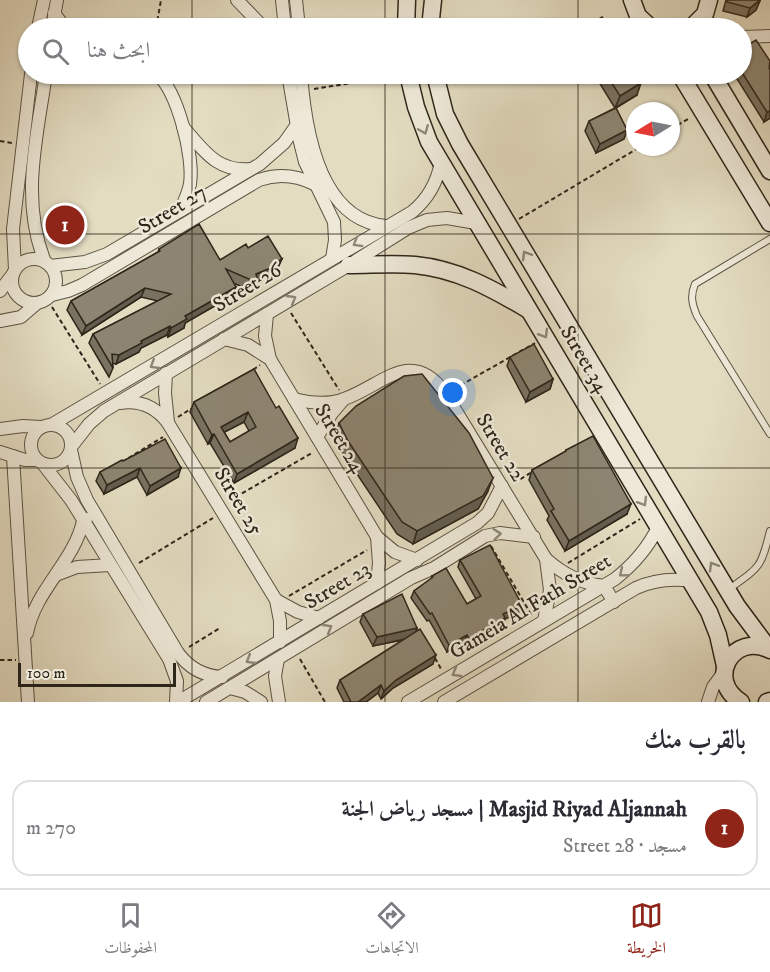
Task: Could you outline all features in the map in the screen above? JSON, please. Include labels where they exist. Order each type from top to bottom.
[{"type":"street","points":[[40,18],[44,0]]},
{"type":"street","points":[[53,18],[57,0]]},
{"type":"street","points":[[237,0],[254,18]]},
{"type":"street","points":[[282,0],[284,18]]},
{"type":"street","points":[[296,0],[298,18]]},
{"type":"street","points":[[406,18],[407,0]]},
{"type":"street","points":[[431,18],[433,0]]},
{"type":"street","points":[[702,18],[709,0]]},
{"type":"street","points":[[630,2],[640,18]]},
{"type":"street","points":[[54,13],[58,18]]},
{"type":"street","points":[[752,37],[770,36]]},
{"type":"street","points":[[30,84],[13,229],[15,272],[12,279],[15,292],[24,301],[45,299],[56,283],[54,271],[48,264],[36,235],[31,208],[45,84]]},
{"type":"street","points":[[165,84],[171,91],[182,126],[189,161],[190,183],[180,211]]},
{"type":"street","points":[[290,84],[296,126],[305,162],[314,184],[351,214],[368,223],[386,226]]},
{"type":"street","points":[[302,84],[314,148],[334,222],[335,240],[332,259]]},
{"type":"street","name":"Street 34","points":[[411,84],[419,116],[441,162],[714,623],[725,669],[724,679],[729,692],[741,702]]},
{"type":"street","name":"Street 34","points":[[438,84],[446,114],[460,144],[508,226],[727,590],[747,621],[770,650]]},
{"type":"street","points":[[686,84],[770,223]]},
{"type":"street","points":[[718,84],[770,171]]},
{"type":"street","points":[[182,126],[214,160],[237,170],[255,174]]},
{"type":"street","name":"Street 27","points":[[0,321],[21,316],[45,299],[75,288],[114,266],[255,174],[296,126]]},
{"type":"street","points":[[23,135],[37,138]]},
{"type":"street","points":[[753,143],[770,149]]},
{"type":"street","name":"Street 26","points":[[71,449],[89,424],[115,404],[349,265],[405,222],[427,197],[436,181],[441,162]]},
{"type":"street","name":"Street 27","points":[[48,264],[85,262],[107,254],[180,211],[255,174],[268,177],[287,176],[314,184]]},
{"type":"street","name":"Street 26","points":[[46,426],[106,394],[386,226],[447,218],[476,223]]},
{"type":"street","points":[[107,254],[114,266]]},
{"type":"street","points":[[0,291],[28,260],[34,259],[48,264]]},
{"type":"street","points":[[349,265],[399,264],[447,271],[478,282],[530,310]]},
{"type":"street","name":"Street 24","points":[[267,314],[265,336],[270,359],[378,540],[395,552],[417,560]]},
{"type":"street","name":"Street 24","points":[[224,339],[248,345],[270,359]]},
{"type":"street","points":[[184,347],[192,358]]},
{"type":"street","points":[[569,375],[591,362]]},
{"type":"street","name":"Street 22","points":[[294,399],[324,403],[344,399],[394,373],[408,371],[428,376],[439,384],[546,559],[550,590],[541,623]]},
{"type":"street","name":"Street 25","points":[[166,373],[165,393],[171,427]]},
{"type":"street","name":"Street 22","points":[[320,442],[332,413],[344,399]]},
{"type":"street","name":"Street 25","points":[[115,404],[131,402],[146,405],[159,412],[171,427],[278,601],[280,642]]},
{"type":"street","points":[[46,426],[33,436],[31,443],[33,455],[62,487],[110,566],[173,651],[194,669],[207,675],[222,677]]},
{"type":"street","points":[[0,429],[57,426],[66,432],[77,477],[173,651],[177,702]]},
{"type":"street","points":[[0,452],[48,465],[60,464],[71,449]]},
{"type":"street","points":[[13,456],[28,702]]},
{"type":"street","name":"Street 23","points":[[206,702],[294,649],[356,604],[377,584],[483,518],[503,488]]},
{"type":"street","points":[[25,654],[28,629],[35,610],[76,543],[83,521],[95,513]]},
{"type":"street","name":"Gameia Al Fath Street","points":[[408,702],[626,570],[649,545],[654,520]]},
{"type":"street","name":"Street 23","points":[[177,702],[319,618],[356,604],[485,536],[507,533],[534,537]]},
{"type":"street","points":[[456,536],[464,549]]},
{"type":"street","points":[[377,584],[378,540]]},
{"type":"street","name":"Street 22","points":[[546,559],[558,569],[584,582],[603,586]]},
{"type":"street","points":[[56,575],[77,567],[110,566]]},
{"type":"street","name":"Gameia Al Fath Street","points":[[444,702],[646,584],[668,579],[690,581]]},
{"type":"street","points":[[603,586],[614,602]]},
{"type":"street","points":[[278,601],[298,612],[319,618]]},
{"type":"street","points":[[708,702],[713,687],[732,654],[744,647],[757,645],[770,650]]},
{"type":"street","points":[[278,659],[275,675],[279,702]]},
{"type":"street","points":[[230,688],[245,692],[261,702]]},
{"type":"lane","points":[[770,239],[695,284],[691,302],[697,316],[770,434]]},
{"type":"lane","points":[[727,590],[761,563],[770,531]]},
{"type":"path","points":[[158,18],[161,0]]},
{"type":"path","points":[[302,91],[346,84]]},
{"type":"path","points":[[680,123],[702,110]]},
{"type":"path","points":[[508,226],[626,155]]},
{"type":"path","points":[[45,299],[106,394]]},
{"type":"path","points":[[284,303],[344,399]]},
{"type":"path","points":[[445,393],[545,337]]},
{"type":"path","points":[[239,378],[270,359]]},
{"type":"path","points":[[122,462],[199,404]]},
{"type":"path","points":[[129,570],[320,442]]},
{"type":"path","points":[[503,488],[533,471]]},
{"type":"path","points":[[558,569],[654,520]]},
{"type":"path","points":[[485,536],[541,623]]},
{"type":"path","points":[[278,601],[378,540]]},
{"type":"path","points":[[173,651],[220,628]]},
{"type":"path","points":[[294,649],[325,702]]},
{"type":"path","points":[[0,660],[25,654]]},
{"type":"path","points":[[435,659],[447,679]]},
{"type":"building","points":[[727,0],[760,0],[750,8],[727,2]]},
{"type":"building","points":[[756,40],[770,61],[770,111],[767,112],[749,84],[752,84],[752,42]]},
{"type":"building","points":[[612,84],[639,84],[620,96]]},
{"type":"building","points":[[616,108],[626,131],[600,144],[589,121]]},
{"type":"building","points":[[199,224],[220,260],[246,244],[248,248],[268,236],[282,259],[273,267],[256,274],[257,279],[251,280],[226,269],[236,287],[185,316],[187,319],[171,328],[170,326],[141,341],[142,343],[119,355],[112,354],[113,368],[93,334],[171,294],[145,288],[86,326],[71,301],[160,251],[159,249]]},
{"type":"building","points":[[534,344],[553,379],[530,392],[510,357]]},
{"type":"building","points":[[254,369],[276,408],[279,406],[298,438],[237,474],[194,402]],"holes":[[[248,412],[256,427],[230,442],[221,427]]]},
{"type":"building","points":[[422,374],[469,433],[493,478],[483,496],[417,531],[402,522],[348,441],[339,423],[356,406],[404,376]]},
{"type":"building","points":[[593,436],[631,504],[569,541],[551,511],[554,509],[532,470]]},
{"type":"building","points":[[165,439],[181,468],[150,486],[140,468],[107,485],[100,472]]},
{"type":"building","points":[[490,545],[522,605],[503,614],[505,618],[483,630],[485,634],[471,642],[467,635],[449,645],[432,613],[430,614],[414,591],[446,568],[467,604],[481,596],[460,560]]},
{"type":"building","points":[[402,594],[417,628],[377,637],[363,614]]},
{"type":"building","points":[[420,629],[436,655],[396,680],[384,691],[381,685],[358,702],[351,702],[340,680]]},
{"type":"place","name":"Masjid Riyad Aljannah | مسجد رياض الجنة","points":[[65,225]]}]
